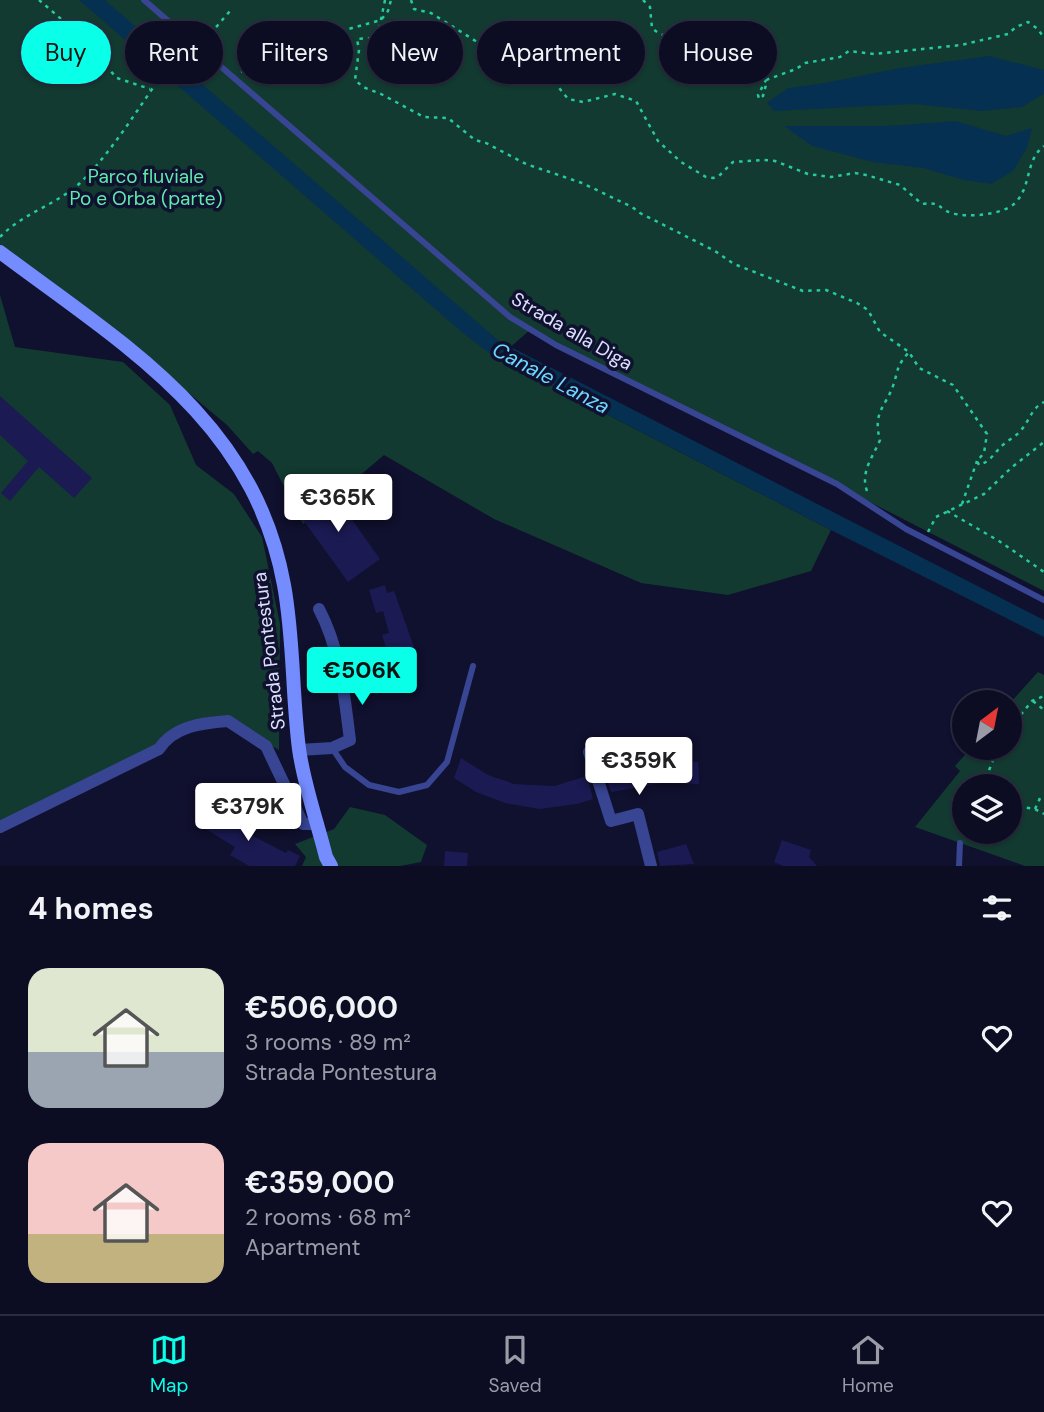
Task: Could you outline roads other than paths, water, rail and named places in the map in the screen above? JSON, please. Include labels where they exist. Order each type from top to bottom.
[{"type":"main road","name":"Strada Pontestura","points":[[0,252],[142,358],[174,387],[206,422],[241,467],[265,517],[284,586],[299,750],[326,857],[331,866]]},
{"type":"street","points":[[299,750],[332,748],[350,740],[339,660],[319,609]]},
{"type":"street","points":[[0,827],[159,749],[165,739],[187,727],[228,721],[266,746],[303,824],[318,824]]},
{"type":"street","points":[[589,752],[611,821],[638,814],[651,866]]},
{"type":"lane","name":"Strada alla Diga","points":[[144,0],[510,317],[579,357],[837,484],[925,539],[1044,600]]},
{"type":"lane","points":[[332,748],[345,767],[369,785],[399,792],[427,785],[446,762],[473,666]]},
{"type":"lane","points":[[959,866],[960,844]]},
{"type":"water","points":[[79,0],[105,0],[129,21],[125,21],[125,40],[111,28],[111,21],[103,21]]},
{"type":"water","points":[[989,56],[1044,70],[1044,94],[1022,107],[981,111],[913,104],[774,111],[767,103],[788,88],[900,68]]},
{"type":"water","name":"Canale Lanza","points":[[176,84],[202,84],[499,341],[1044,620],[1044,637],[492,355],[464,334]]},
{"type":"water","points":[[956,121],[1006,136],[1032,128],[1027,148],[1013,171],[991,184],[964,180],[923,168],[873,162],[812,146],[784,126],[887,126]]},
{"type":"park label","name":"Parco fluviale Po e Orba (parte)","points":[[146,187]]}]
